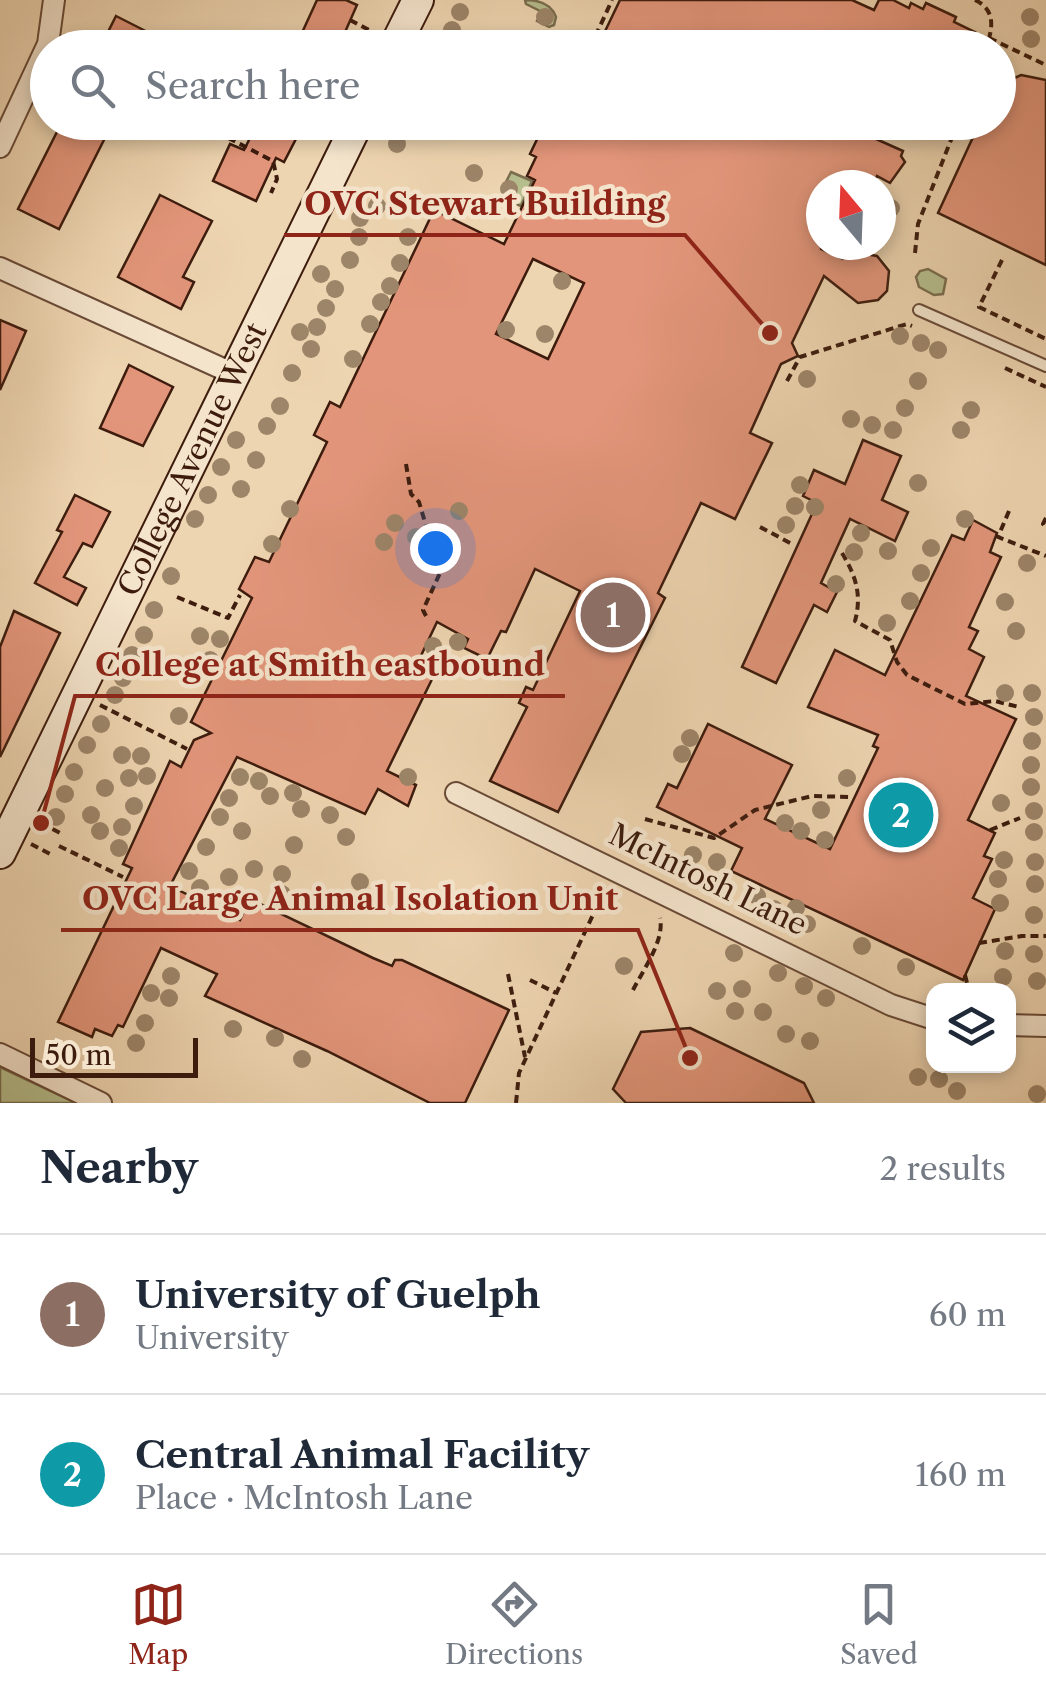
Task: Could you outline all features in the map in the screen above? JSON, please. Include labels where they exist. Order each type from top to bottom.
[{"type":"main road","points":[[390,30],[418,0]]},
{"type":"main road","name":"College Avenue West","points":[[0,853],[349,140]]},
{"type":"street","points":[[50,30],[54,0]]},
{"type":"street","points":[[0,147],[8,109],[30,73]]},
{"type":"street","points":[[0,268],[234,374]]},
{"type":"street","name":"McIntosh Lane","points":[[456,793],[891,1005],[926,1016]]},
{"type":"street","points":[[1016,1025],[1046,1026]]},
{"type":"street","points":[[0,1054],[101,1103]]},
{"type":"lane","points":[[918,310],[1046,366]]},
{"type":"path","points":[[598,30],[612,0]]},
{"type":"path","points":[[974,0],[990,12],[993,30]]},
{"type":"path","points":[[350,20],[367,30]]},
{"type":"path","points":[[1016,51],[1046,65]]},
{"type":"path","points":[[232,140],[273,162],[277,179],[271,193]]},
{"type":"path","points":[[915,253],[918,224],[951,140]]},
{"type":"path","points":[[1002,260],[979,307],[1046,339]]},
{"type":"path","points":[[787,380],[800,357],[907,324],[924,332]]},
{"type":"path","points":[[996,364],[1046,387]]},
{"type":"path","points":[[406,464],[411,494],[419,502],[440,574],[423,610],[426,616]]},
{"type":"path","points":[[1010,511],[998,537],[1046,556]]},
{"type":"path","points":[[1046,518],[1046,527]]},
{"type":"path","points":[[760,527],[794,545]]},
{"type":"path","points":[[842,553],[858,587],[855,622],[890,640],[906,675],[965,704],[996,701],[1018,707]]},
{"type":"path","points":[[178,597],[228,618],[240,595]]},
{"type":"path","points":[[78,694],[187,749]]},
{"type":"path","points":[[645,819],[714,838],[755,810],[812,796],[851,797]]},
{"type":"path","points":[[990,830],[1020,818]]},
{"type":"path","points":[[41,823],[64,835]]},
{"type":"path","points":[[31,844],[54,856]]},
{"type":"path","points":[[58,846],[123,877]]},
{"type":"path","points":[[516,1103],[519,1073],[614,868]]},
{"type":"path","points":[[634,990],[662,925],[658,910]]},
{"type":"path","points":[[979,943],[1046,936]]},
{"type":"path","points":[[508,974],[525,1059]]},
{"type":"path","points":[[965,975],[967,983]]},
{"type":"path","points":[[530,980],[556,993]]},
{"type":"green space","points":[[525,0],[551,8],[556,17],[554,25],[549,27],[537,21],[542,12]]},
{"type":"green space","points":[[511,172],[532,181],[521,206],[507,200],[502,190]]},
{"type":"green space","points":[[928,269],[946,279],[943,294],[934,295],[919,287],[916,277]]},
{"type":"green space","points":[[0,1067],[76,1103],[0,1103]]},
{"type":"building","points":[[317,0],[346,0],[357,5],[346,30],[303,30]]},
{"type":"building","points":[[620,0],[852,0],[874,10],[879,0],[893,0],[909,8],[911,3],[923,9],[926,3],[956,17],[954,22],[971,30],[606,30]]},
{"type":"building","points":[[116,16],[144,30],[109,30]]},
{"type":"building","points":[[1016,77],[1046,80],[1046,265],[938,213],[972,140],[1016,140]]},
{"type":"building","points":[[53,140],[104,140],[59,229],[18,209]]},
{"type":"building","points":[[249,140],[295,140],[284,162],[276,158],[256,201],[213,181],[230,144],[244,150]]},
{"type":"building","points":[[537,140],[878,140],[903,151],[905,162],[896,175],[896,170],[806,170],[806,260],[880,260],[889,271],[887,291],[878,300],[858,303],[824,276],[792,343],[798,356],[781,364],[750,433],[772,443],[735,519],[701,503],[658,593],[665,598],[558,812],[490,781],[527,707],[519,703],[526,687],[533,690],[580,591],[535,569],[506,632],[501,631],[487,659],[464,648],[468,639],[437,622],[418,662],[436,671],[387,771],[416,785],[408,806],[378,789],[365,814],[237,757],[170,886],[240,920],[250,899],[373,958],[392,966],[395,960],[402,960],[509,1010],[465,1103],[430,1103],[205,996],[217,974],[161,948],[123,1027],[118,1025],[112,1036],[95,1029],[92,1037],[58,1022],[132,868],[123,864],[170,761],[181,767],[194,740],[211,733],[191,722],[252,598],[239,589],[255,557],[269,562],[327,442],[314,435],[330,402],[340,407],[434,210],[504,244],[535,180],[527,176],[536,157],[530,154]],"holes":[[[533,259],[584,283],[548,359],[496,334]]]},
{"type":"building","points":[[160,195],[212,221],[183,277],[194,282],[181,309],[118,277]]},
{"type":"building","points":[[0,320],[26,331],[0,390]]},
{"type":"building","points":[[129,365],[173,387],[143,446],[100,428]]},
{"type":"building","points":[[863,440],[901,456],[882,500],[908,512],[895,541],[850,519],[821,583],[837,592],[827,612],[814,605],[776,683],[742,667],[817,503],[803,496],[814,470],[845,484]]},
{"type":"building","points":[[75,495],[110,512],[92,547],[83,543],[64,577],[86,588],[77,605],[35,583],[62,532],[57,530]]},
{"type":"building","points":[[973,520],[997,533],[990,552],[1001,557],[969,627],[978,631],[969,649],[984,657],[966,696],[1016,719],[968,820],[995,833],[984,856],[992,859],[973,898],[995,909],[963,980],[731,871],[742,848],[657,807],[668,784],[677,788],[708,724],[792,765],[765,819],[830,849],[878,748],[873,746],[878,735],[808,707],[835,650],[885,675],[952,535],[964,540]]},
{"type":"building","points":[[14,611],[60,633],[0,757],[0,647]]},
{"type":"building","points":[[690,1028],[804,1083],[814,1103],[626,1103],[613,1089],[641,1032]]},
{"type":"place","name":"OVC Stewart Building","points":[[770,333]]},
{"type":"place","name":"University of Guelph","points":[[613,615]]},
{"type":"place","name":"Central Animal Facility","points":[[901,815]]},
{"type":"place","name":"College at Smith eastbound","points":[[41,823]]},
{"type":"place","name":"OVC Large Animal Isolation Unit","points":[[690,1058]]}]
